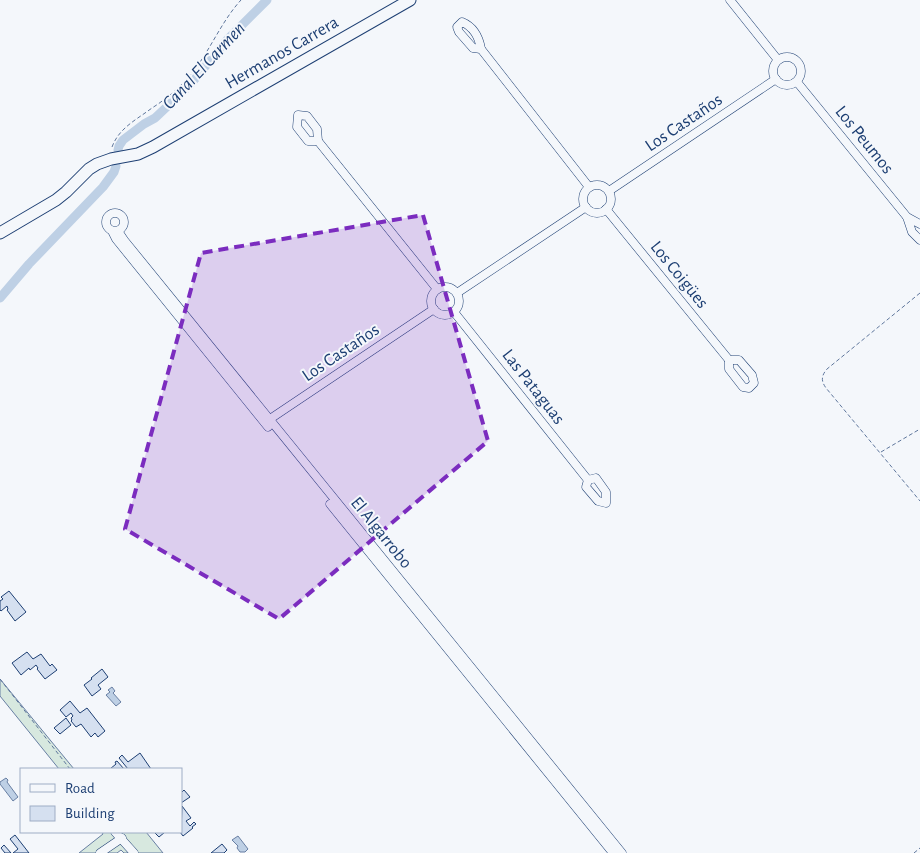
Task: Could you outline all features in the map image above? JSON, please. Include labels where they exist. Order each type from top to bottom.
[{"type":"street","name":"Hermanos Carrera","points":[[0,233],[56,200],[88,169],[111,159],[138,154],[152,148],[410,0]]},
{"type":"street","points":[[730,0],[778,60]]},
{"type":"street","points":[[481,49],[589,187]]},
{"type":"street","points":[[786,57],[797,60],[802,71],[797,82],[786,85],[778,82],[773,69],[778,60],[786,57]]},
{"type":"street","name":"Los Castaños","points":[[609,192],[776,79]]},
{"type":"street","name":"Los Peumos","points":[[797,82],[907,217]]},
{"type":"street","points":[[318,141],[437,290]]},
{"type":"street","points":[[600,185],[609,192],[610,203],[603,211],[596,212],[586,207],[583,200],[589,187],[600,185]]},
{"type":"street","points":[[456,293],[586,207]]},
{"type":"street","name":"Los Coigües","points":[[606,209],[729,360]]},
{"type":"street","points":[[907,217],[920,224]]},
{"type":"street","points":[[907,217],[912,232],[920,240]]},
{"type":"street","name":"El Algarrobo","points":[[115,231],[116,239],[122,247],[622,853]]},
{"type":"street","points":[[448,287],[456,293],[459,303],[454,312],[443,315],[434,309],[431,300],[434,292],[448,287]]},
{"type":"street","name":"Los Castaños","points":[[267,421],[434,309]]},
{"type":"street","name":"Las Pataguas","points":[[454,312],[588,480]]},
{"type":"street","name":"El Algarrobo","points":[[267,421],[613,853]]},
{"type":"street","points":[[117,833],[134,853]]},
{"type":"street","points":[[100,853],[122,838]]},
{"type":"path","points":[[111,159],[115,140],[120,132],[173,93],[184,82],[201,61],[229,15],[242,0]]},
{"type":"path","points":[[920,293],[827,369],[822,377],[826,388],[920,501]]},
{"type":"path","points":[[880,452],[920,429]]},
{"type":"path","points":[[0,679],[69,768]]},
{"type":"path","points":[[914,853],[920,848]]},
{"type":"highlighted area","points":[[423,215],[488,441],[279,619],[125,529],[201,253]]},
{"type":"shaded area","points":[[0,679],[73,768],[58,768],[0,696]]},
{"type":"shaded area","points":[[147,833],[163,853],[124,853],[121,850],[117,853],[79,853],[103,834]]},
{"type":"water","points":[[112,687],[115,691],[113,693],[121,702],[116,706],[106,695]]},
{"type":"water","points":[[6,778],[18,797],[13,801],[0,784]]},
{"type":"water","points":[[238,836],[248,849],[245,852],[240,852],[237,848],[238,846],[232,840]]},
{"type":"building","points":[[9,591],[26,612],[15,621],[7,610],[7,606],[0,610],[0,601],[3,599],[1,597]]},
{"type":"building","points":[[27,652],[33,659],[41,654],[50,666],[52,664],[57,670],[45,679],[36,665],[21,675],[12,663]]},
{"type":"building","points":[[102,669],[108,677],[98,685],[101,689],[92,696],[84,685]]},
{"type":"building","points":[[70,701],[80,713],[87,708],[105,731],[98,737],[95,733],[91,737],[81,724],[76,727],[71,721],[73,716],[71,713],[66,717],[60,710]]},
{"type":"building","points":[[66,718],[71,725],[60,734],[54,728]]},
{"type":"building","points":[[140,753],[150,768],[127,768],[119,758],[122,755],[128,762]]},
{"type":"building","points":[[117,761],[123,768],[111,768],[116,764],[115,762]]},
{"type":"building","points":[[184,790],[190,797],[182,802],[182,792]]},
{"type":"building","points":[[182,806],[191,818],[186,821],[190,826],[194,822],[196,824],[183,836],[181,833]]},
{"type":"building","points":[[155,833],[164,833],[159,837]]},
{"type":"building","points":[[15,835],[29,853],[13,853],[18,849],[10,839]]},
{"type":"building","points":[[222,844],[227,850],[224,853],[211,853]]},
{"type":"building","points":[[4,845],[11,853],[5,853],[1,848]]},
{"type":"waterway","name":"Canal El Carmen","points":[[118,150],[123,140],[155,118],[190,85],[227,40],[267,0]]},
{"type":"waterway","name":"Canal El Carmen","points":[[0,298],[29,264],[103,187],[116,166]]}]
